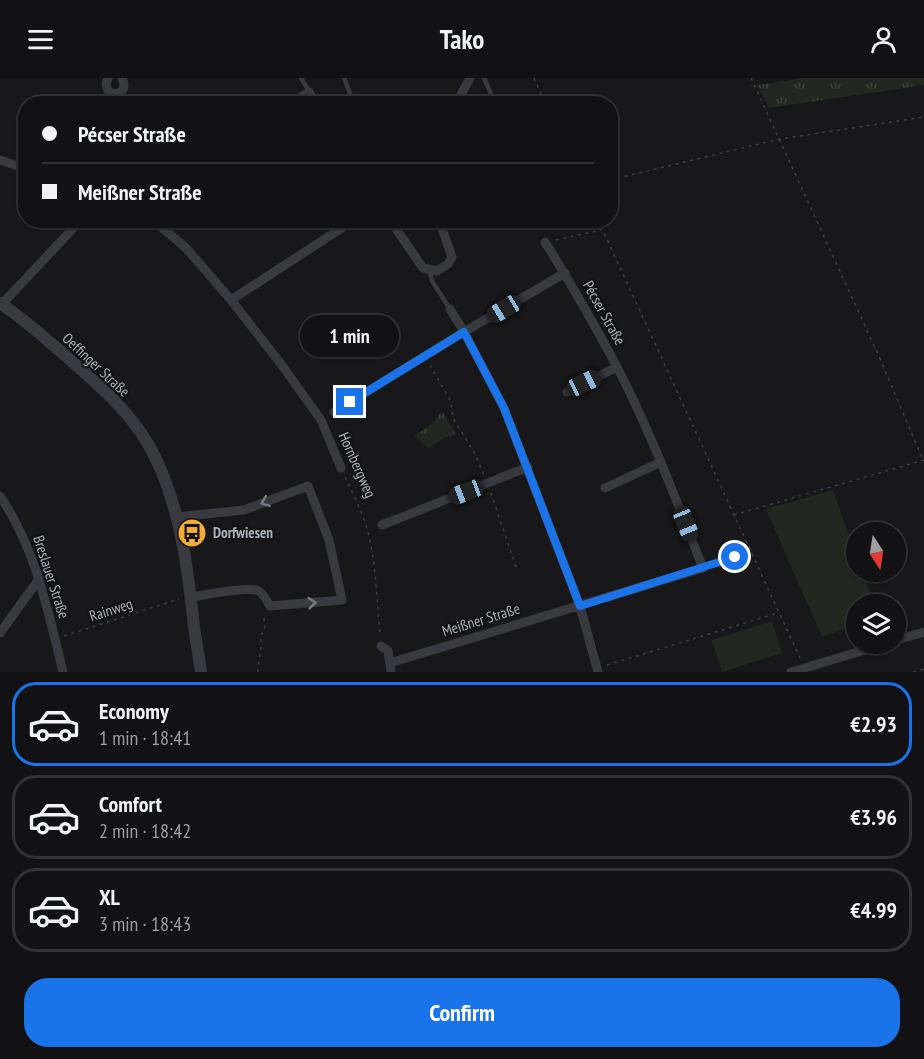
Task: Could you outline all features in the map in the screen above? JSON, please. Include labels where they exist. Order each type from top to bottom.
[{"type":"street","points":[[108,78],[106,87],[114,94],[124,88],[122,78]]},
{"type":"street","points":[[460,96],[470,78]]},
{"type":"street","points":[[302,96],[309,92],[311,96]]},
{"type":"street","points":[[0,160],[18,166]]},
{"type":"street","points":[[1,304],[73,228]]},
{"type":"street","name":"Hornbergweg","points":[[162,228],[185,248],[231,300],[281,364],[321,420],[341,468]]},
{"type":"street","points":[[231,300],[342,228]]},
{"type":"street","points":[[396,228],[423,268],[437,271],[448,264],[452,257],[442,228]]},
{"type":"street","name":"Pécser Straße","points":[[545,242],[565,273],[617,367],[661,462],[703,568]]},
{"type":"street","name":"Pécser Straße","points":[[464,332],[565,273]]},
{"type":"street","name":"Oeffinger Straße","points":[[1,304],[35,330],[111,396],[135,424],[155,458],[169,491],[185,556],[201,672]]},
{"type":"street","points":[[450,309],[504,408],[580,606],[598,670]]},
{"type":"street","points":[[334,412],[464,332]]},
{"type":"street","name":"Pécser Straße","points":[[567,392],[617,367]]},
{"type":"street","points":[[605,488],[661,462]]},
{"type":"street","points":[[382,525],[528,467]]},
{"type":"street","points":[[176,517],[244,510],[308,486],[329,540],[342,600],[270,606],[261,592],[255,590],[192,597]]},
{"type":"street","name":"Breslauer Straße","points":[[0,496],[32,555],[63,672]]},
{"type":"street","points":[[580,606],[703,568]]},
{"type":"street","points":[[0,633],[39,579]]},
{"type":"street","name":"Meißner Straße","points":[[391,667],[580,606]]},
{"type":"street","points":[[906,638],[924,633]]},
{"type":"street","points":[[381,646],[388,651],[391,667]]},
{"type":"street","points":[[791,672],[851,654]]},
{"type":"lane","points":[[301,78],[309,92]]},
{"type":"lane","points":[[344,78],[351,96]]},
{"type":"lane","points":[[484,78],[492,96]]},
{"type":"lane","points":[[429,269],[432,281],[450,309]]},
{"type":"lane","points":[[703,568],[735,557]]},
{"type":"path","points":[[534,78],[542,96]]},
{"type":"path","points":[[734,515],[923,460],[878,354],[751,78]]},
{"type":"path","points":[[618,178],[780,139],[924,117]]},
{"type":"path","points":[[545,242],[602,230],[804,668]]},
{"type":"path","points":[[425,356],[451,402],[453,418],[475,454],[488,483],[517,570]]},
{"type":"path","name":"Hornbergweg","points":[[341,468],[368,531],[381,646]]},
{"type":"path","name":"Rainweg","points":[[55,639],[173,600]]},
{"type":"path","points":[[258,672],[261,635],[265,630],[264,619],[270,606]]},
{"type":"path","points":[[598,670],[778,613]]},
{"type":"path","points":[[913,672],[924,669]]},
{"type":"green space","points":[[803,78],[924,78],[924,85],[769,108],[757,85]]},
{"type":"green space","points":[[442,411],[456,435],[446,437],[428,448],[414,436],[432,424]]},
{"type":"green space","points":[[833,490],[846,527],[846,582],[866,582],[870,594],[846,594],[846,629],[822,637],[766,509]]},
{"type":"green space","points":[[772,621],[782,653],[722,672],[712,640]]},
{"type":"place","name":"Dorfwiesen","points":[[192,533]]},
{"type":"route","points":[[350,402],[464,332],[504,408],[580,606],[735,557]]}]
